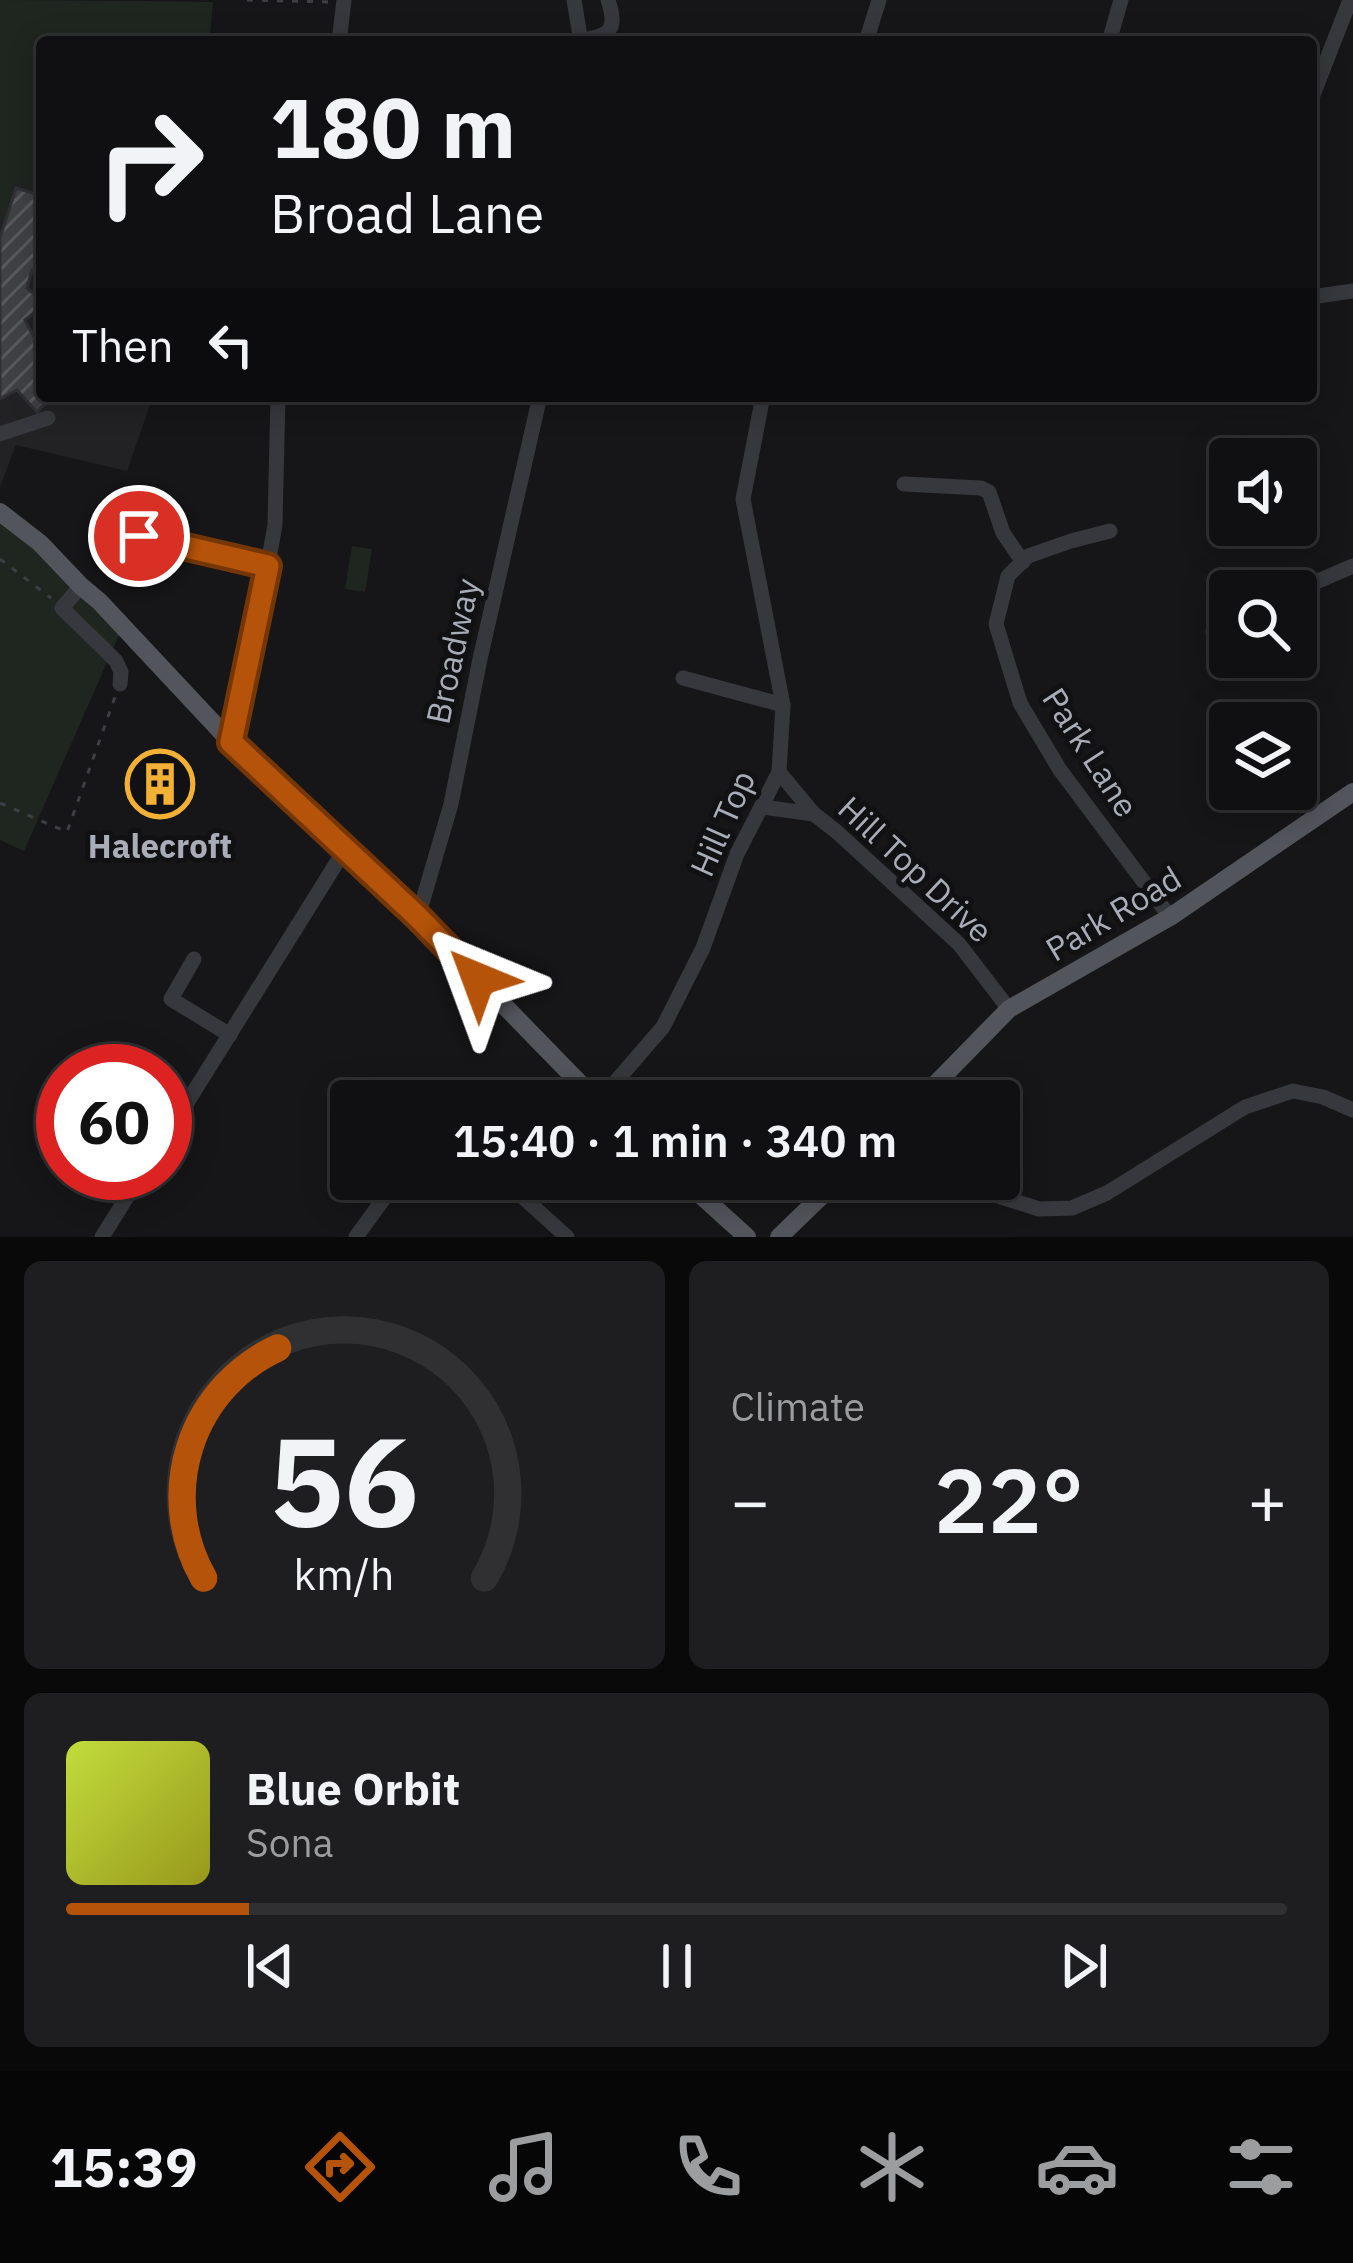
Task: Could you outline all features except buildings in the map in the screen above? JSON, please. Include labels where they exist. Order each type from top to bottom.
[{"type":"main road","points":[[0,512],[40,542],[231,742],[418,917],[577,1080]]},
{"type":"main road","name":"Park Road","points":[[940,1080],[1010,1009],[1170,916],[1353,792]]},
{"type":"main road","points":[[706,1200],[747,1237]]},
{"type":"main road","points":[[778,1237],[817,1200]]},
{"type":"street","points":[[574,0],[580,36]]},
{"type":"street","points":[[600,36],[610,31],[608,0]]},
{"type":"street","points":[[868,36],[879,0]]},
{"type":"street","points":[[1111,36],[1120,0]]},
{"type":"street","points":[[1317,85],[1350,0]]},
{"type":"street","points":[[340,36],[344,1]]},
{"type":"street","points":[[1317,292],[1353,291]]},
{"type":"street","points":[[231,742],[268,566],[278,490],[277,402]]},
{"type":"street","name":"Broadway","points":[[418,917],[451,805],[539,402]]},
{"type":"street","name":"Hill Top","points":[[616,1080],[663,1027],[703,948],[737,854],[778,772],[784,705],[743,499],[762,402]]},
{"type":"street","points":[[0,434],[48,418]]},
{"type":"street","points":[[904,484],[989,492],[1003,533],[1023,562],[1028,556],[1109,531]]},
{"type":"street","points":[[103,526],[268,566]]},
{"type":"street","name":"Park Lane","points":[[1023,562],[1009,576],[996,624],[1020,704],[1060,770],[1170,916]]},
{"type":"street","points":[[1317,581],[1353,566]]},
{"type":"street","points":[[81,586],[62,608],[116,661],[120,684]]},
{"type":"street","points":[[683,678],[784,705]]},
{"type":"street","points":[[778,772],[814,814]]},
{"type":"street","name":"Hill Top Drive","points":[[762,807],[814,814],[959,944],[1010,1009]]},
{"type":"street","points":[[192,1095],[344,851]]},
{"type":"street","points":[[194,959],[171,999],[230,1035]]},
{"type":"street","points":[[1010,1200],[1039,1209],[1072,1208],[1107,1193],[1245,1107],[1293,1091],[1353,1110]]},
{"type":"street","points":[[102,1237],[125,1200]]},
{"type":"street","points":[[356,1237],[383,1200]]},
{"type":"street","points":[[526,1200],[567,1237]]},
{"type":"path","points":[[247,0],[344,1]]},
{"type":"path","points":[[0,559],[62,608]]},
{"type":"path","points":[[0,802],[67,832],[120,684]]},
{"type":"shaded area","points":[[0,0],[213,2],[210,36],[36,36],[36,402],[151,402],[127,471],[16,445],[0,487]]},
{"type":"shaded area","points":[[0,0],[213,2],[210,36],[36,36],[36,188],[16,182],[4,220],[0,219]]},
{"type":"shaded area","points":[[0,512],[123,626],[24,851],[0,840]]},
{"type":"shaded area","points":[[352,546],[372,549],[365,592],[345,589]]},
{"type":"place","name":"Halecroft","points":[[160,784]]},
{"type":"route","points":[[139,536],[268,566],[231,742],[478,979]]}]
